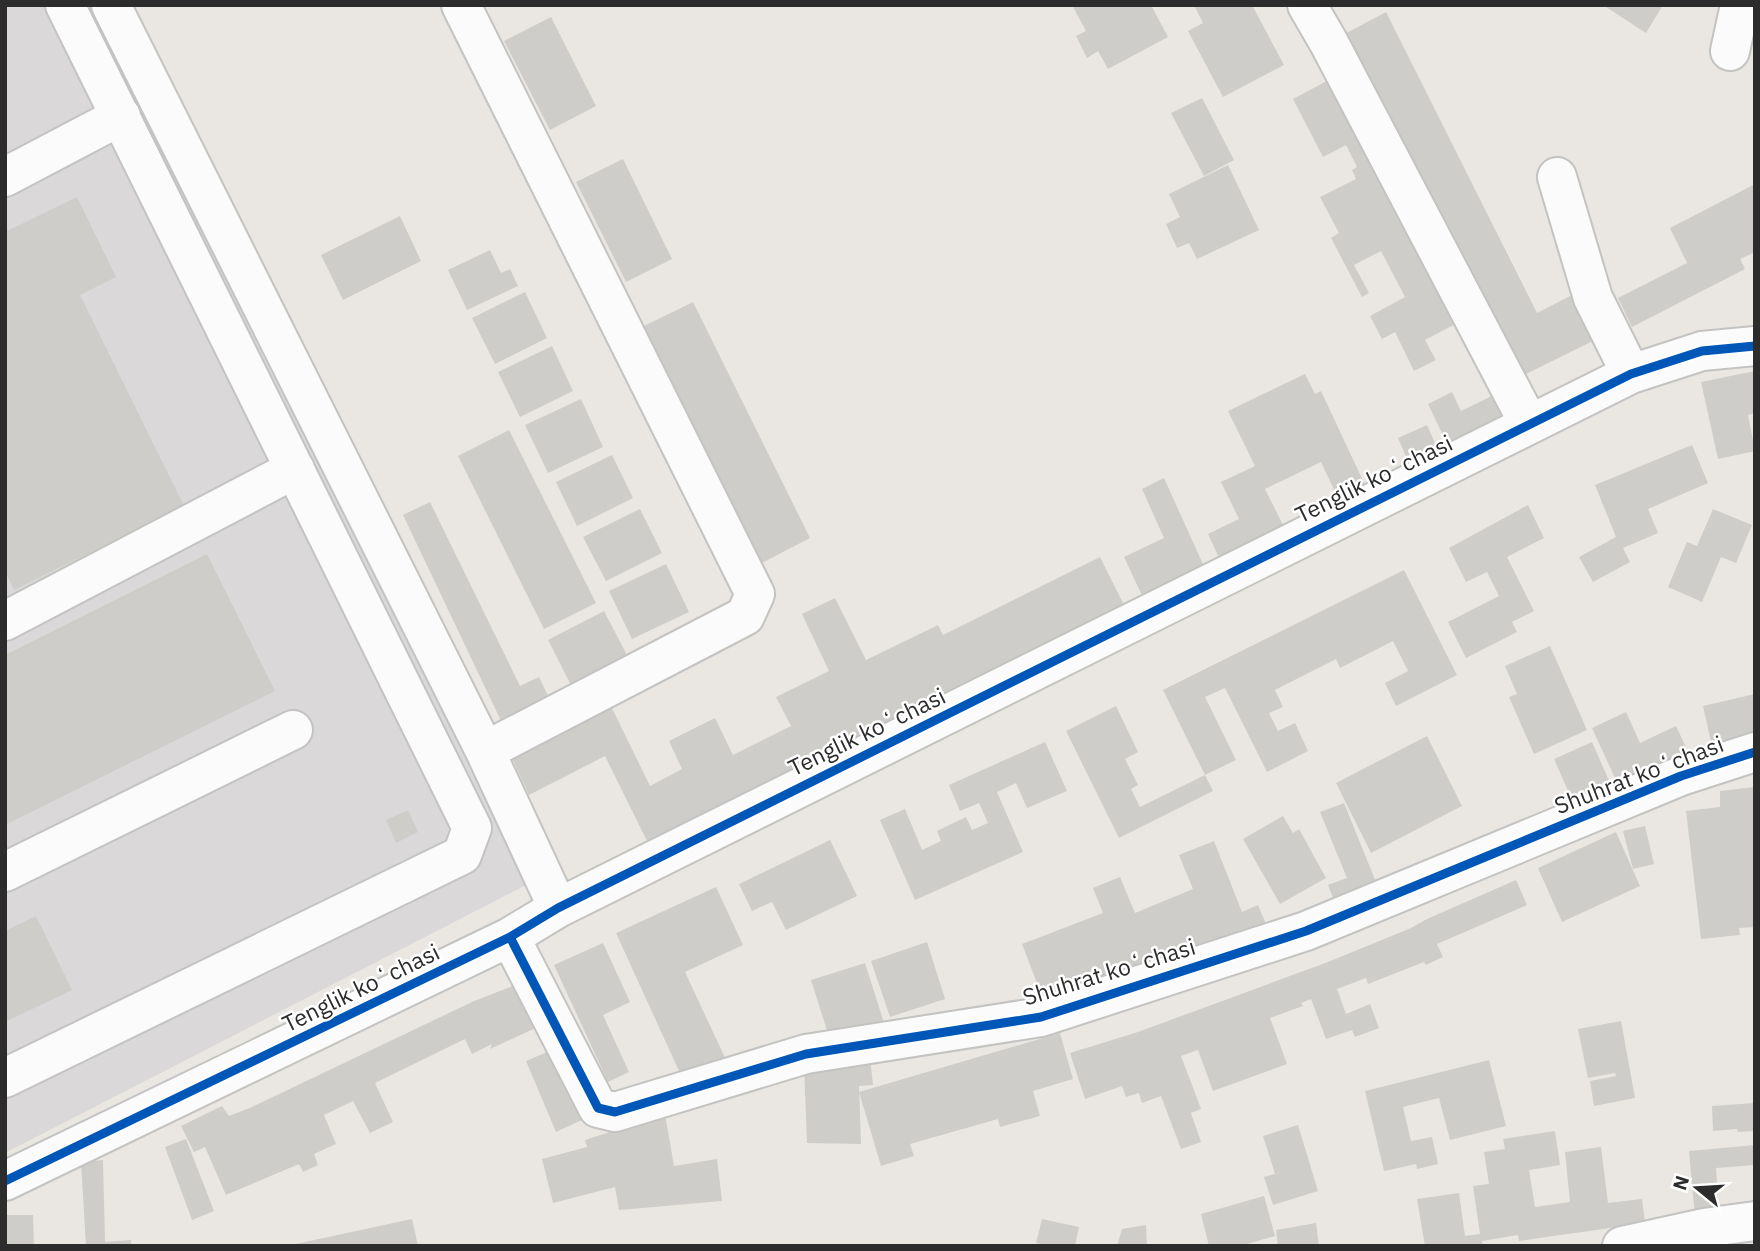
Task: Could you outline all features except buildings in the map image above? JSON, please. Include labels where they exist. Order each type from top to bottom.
[{"type":"street","points":[[5,1078],[462,855],[472,828],[65,5]]},
{"type":"street","points":[[111,5],[485,751],[558,908]]},
{"type":"street","points":[[461,5],[755,594],[745,616],[485,751]]},
{"type":"street","points":[[1307,5],[1529,424]]},
{"type":"street","points":[[1730,51],[1740,5]]},
{"type":"street","points":[[8,169],[121,116]]},
{"type":"street","points":[[1557,177],[1593,298],[1632,374]]},
{"type":"street","name":"Tenglik koʻchasi","points":[[5,1181],[510,937],[558,908],[1632,374],[1702,351],[1755,346]]},
{"type":"street","points":[[5,621],[295,469]]},
{"type":"street","points":[[5,872],[293,730]]},
{"type":"street","name":"Shuhrat koʻchasi","points":[[510,937],[598,1108],[615,1112],[806,1054],[1041,1017],[1306,931],[1681,776],[1755,752]]},
{"type":"street","points":[[1622,1246],[1704,1228],[1755,1221]]},
{"type":"shaded area","points":[[5,5],[110,5],[534,881],[5,1153]]},
{"type":"cycle path","points":[[5,1181],[510,937],[558,908],[1631,374],[1702,351],[1755,346]]},
{"type":"cycle path","points":[[510,937],[598,1108],[615,1112],[806,1054],[1041,1017],[1306,931],[1681,776],[1755,752]]}]
